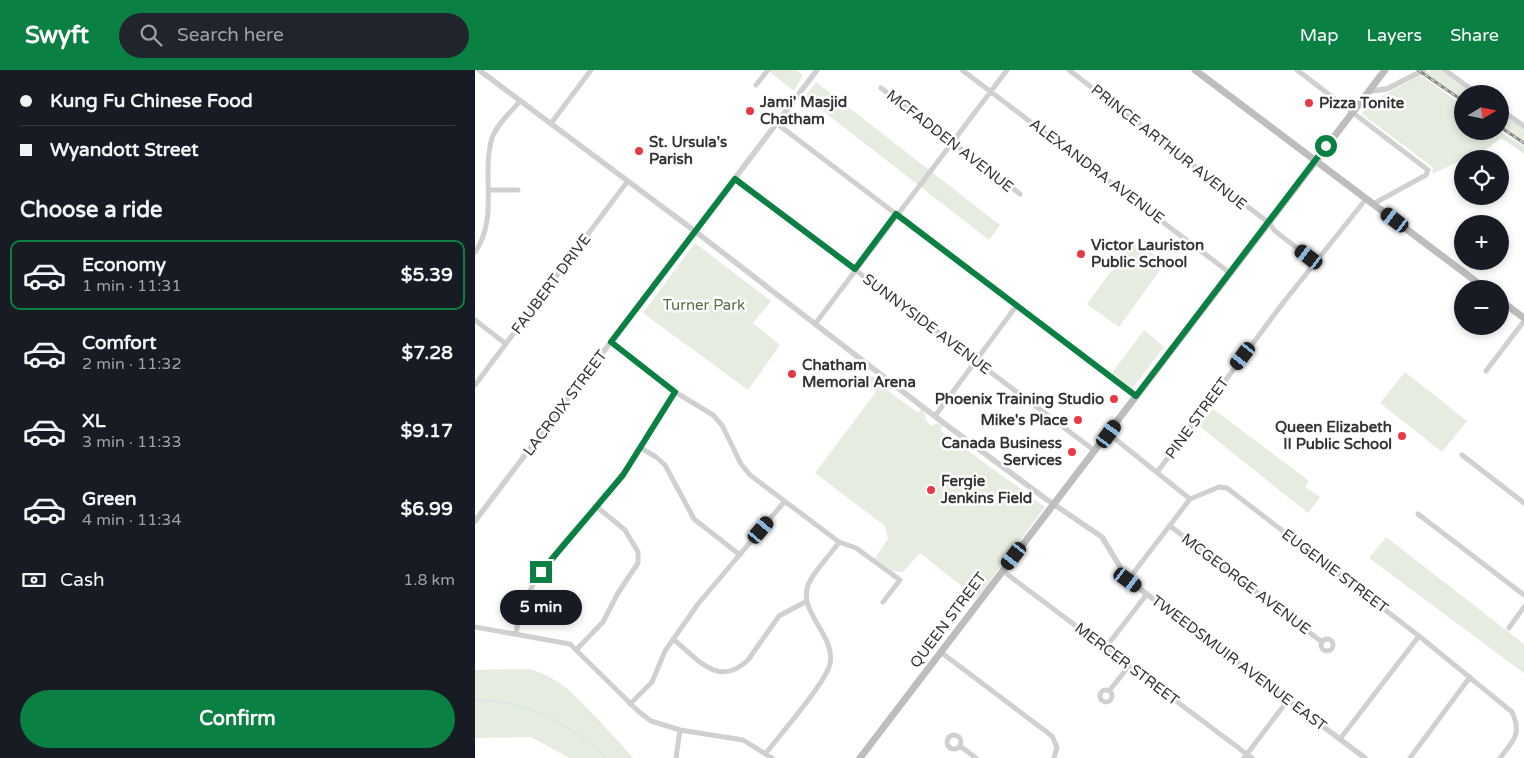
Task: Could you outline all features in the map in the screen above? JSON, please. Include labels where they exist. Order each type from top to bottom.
[{"type":"main road","points":[[1195,70],[1316,159],[1473,280]]},
{"type":"main road","name":"QUEEN STREET","points":[[860,758],[1385,70]]},
{"type":"main road","points":[[1509,306],[1523,316]]},
{"type":"street","name":"TWEEDSMUIR AVENUE EAST","points":[[479,70],[696,232],[935,416],[1102,537],[1128,580],[1365,758]]},
{"type":"street","points":[[551,122],[591,70]]},
{"type":"street","points":[[756,85],[768,70]]},
{"type":"street","name":"LACROIX STREET","points":[[475,521],[817,70]]},
{"type":"street","name":"ALEXANDRA AVENUE","points":[[962,70],[1230,273]]},
{"type":"street","points":[[815,324],[896,214],[1007,70]]},
{"type":"street","name":"PRINCE ARTHUR AVENUE","points":[[1069,70],[1269,223],[1275,231],[1315,262]]},
{"type":"street","points":[[1297,70],[1428,170],[1426,175],[1373,204]]},
{"type":"street","points":[[1370,91],[1387,89],[1424,70]]},
{"type":"street","points":[[1445,70],[1466,85]]},
{"type":"street","name":"MCFADDEN AVENUE","points":[[881,88],[1020,194]]},
{"type":"street","points":[[475,252],[485,234],[490,190],[492,138],[498,126],[520,101]]},
{"type":"street","points":[[1509,115],[1523,124]]},
{"type":"street","points":[[776,123],[1136,396]]},
{"type":"street","name":"SUNNYSIDE AVENUE","points":[[735,179],[1095,451]]},
{"type":"street","name":"FAUBERT DRIVE","points":[[475,385],[627,182]]},
{"type":"street","points":[[490,190],[518,190]]},
{"type":"street","name":"PINE STREET","points":[[1158,472],[1217,390],[1366,199]]},
{"type":"street","points":[[935,416],[1017,305]]},
{"type":"street","points":[[1486,371],[1523,316]]},
{"type":"street","points":[[475,320],[507,344]]},
{"type":"street","points":[[611,342],[675,392],[713,415],[723,425],[745,470],[839,542],[856,548],[900,580],[883,602]]},
{"type":"street","points":[[516,633],[522,606],[532,583],[558,549],[597,507],[641,448],[675,392]]},
{"type":"street","points":[[1109,434],[1190,499],[1128,580]]},
{"type":"street","points":[[641,448],[665,465],[694,519],[741,554]]},
{"type":"street","points":[[1462,455],[1524,503]]},
{"type":"street","name":"EUGENIE STREET","points":[[1190,499],[1219,487],[1227,488],[1419,636],[1512,712],[1518,725],[1517,734],[1500,758]]},
{"type":"street","points":[[630,704],[652,682],[665,651],[697,604],[785,501]]},
{"type":"street","points":[[577,649],[603,622],[618,593],[638,563],[638,552],[625,530],[597,507]]},
{"type":"street","points":[[1418,514],[1524,595]]},
{"type":"street","name":"MCGEORGE AVENUE","points":[[1170,526],[1322,642]]},
{"type":"street","points":[[766,754],[826,675],[830,666],[829,645],[807,601],[810,581],[839,542]]},
{"type":"street","name":"MERCER STREET","points":[[1003,571],[1106,647],[1247,757]]},
{"type":"street","points":[[1106,647],[1147,594]]},
{"type":"street","points":[[673,640],[710,669],[729,672],[742,666],[779,616],[807,601]]},
{"type":"street","points":[[1509,628],[1524,606]]},
{"type":"street","points":[[475,627],[565,642],[577,649],[630,704],[651,721],[680,730],[737,738],[748,742],[772,758]]},
{"type":"street","points":[[1340,740],[1419,636]]},
{"type":"street","points":[[941,652],[1052,736],[1057,747],[1054,758]]},
{"type":"street","points":[[1109,691],[1129,666]]},
{"type":"street","points":[[1410,758],[1470,677]]},
{"type":"street","points":[[1247,757],[1288,700]]},
{"type":"street","points":[[676,758],[680,730]]},
{"type":"street","points":[[960,746],[976,758]]},
{"type":"green space","points":[[767,70],[796,70],[803,75],[794,91]]},
{"type":"green space","points":[[1431,70],[1446,70],[1467,85],[1454,85],[1454,94],[1424,73]]},
{"type":"green space","points":[[1421,75],[1454,99],[1454,140],[1499,140],[1484,150],[1454,150],[1454,164],[1432,174],[1433,168],[1431,166],[1362,114],[1365,107]]},
{"type":"green space","points":[[816,82],[1000,225],[989,240],[805,97]]},
{"type":"green space","points":[[1509,114],[1524,124],[1524,142],[1509,131]]},
{"type":"green space","points":[[1509,137],[1524,146],[1524,154],[1504,140],[1509,140]]},
{"type":"green space","points":[[1134,240],[1165,263],[1119,327],[1087,304]]},
{"type":"green space","name":"Turner Park","points":[[695,243],[771,301],[753,323],[780,345],[748,390],[643,313]]},
{"type":"green space","points":[[1144,330],[1164,347],[1132,389],[1112,373]]},
{"type":"green space","points":[[1405,372],[1467,421],[1442,452],[1380,403]]},
{"type":"green space","points":[[871,376],[880,379],[879,384],[918,413],[921,409],[925,413],[926,421],[932,426],[937,423],[942,425],[941,431],[1045,507],[977,598],[920,553],[903,572],[892,571],[875,558],[888,539],[885,526],[815,473],[876,392],[865,383]]},
{"type":"green space","points":[[1213,409],[1309,481],[1305,487],[1320,497],[1308,513],[1199,426]]},
{"type":"green space","points":[[1386,537],[1524,644],[1524,673],[1369,558]]},
{"type":"green space","points":[[530,669],[551,678],[567,688],[633,758],[569,758],[531,737],[475,738],[475,670]]},
{"type":"waterway","points":[[1509,140],[1524,151]]},
{"type":"waterway","points":[[475,700],[513,704],[546,716],[577,734],[606,758]]},
{"type":"railway","points":[[1418,70],[1454,95]]},
{"type":"railway","points":[[1509,133],[1524,143]]},
{"type":"place","name":"Pizza Tonite","points":[[1309,103]]},
{"type":"place","name":"Jami' Masjid Chatham","points":[[750,111]]},
{"type":"place","name":"St. Ursula's Parish","points":[[639,151]]},
{"type":"place","name":"Victor Lauriston Public School","points":[[1081,254]]},
{"type":"place","name":"Chatham Memorial Arena","points":[[792,374]]},
{"type":"place","name":"Phoenix Training Studio","points":[[1114,399]]},
{"type":"place","name":"Mike's Place","points":[[1078,420]]},
{"type":"place","name":"Queen Elizabeth II Public School","points":[[1402,436]]},
{"type":"place","name":"Canada Business Services","points":[[1072,452]]},
{"type":"place","name":"Fergie Jenkins Field","points":[[931,490]]},
{"type":"route","points":[[541,572],[558,549],[597,507],[623,475],[675,392],[611,342],[735,179],[855,269],[896,214],[1136,396],[1326,146]]}]
